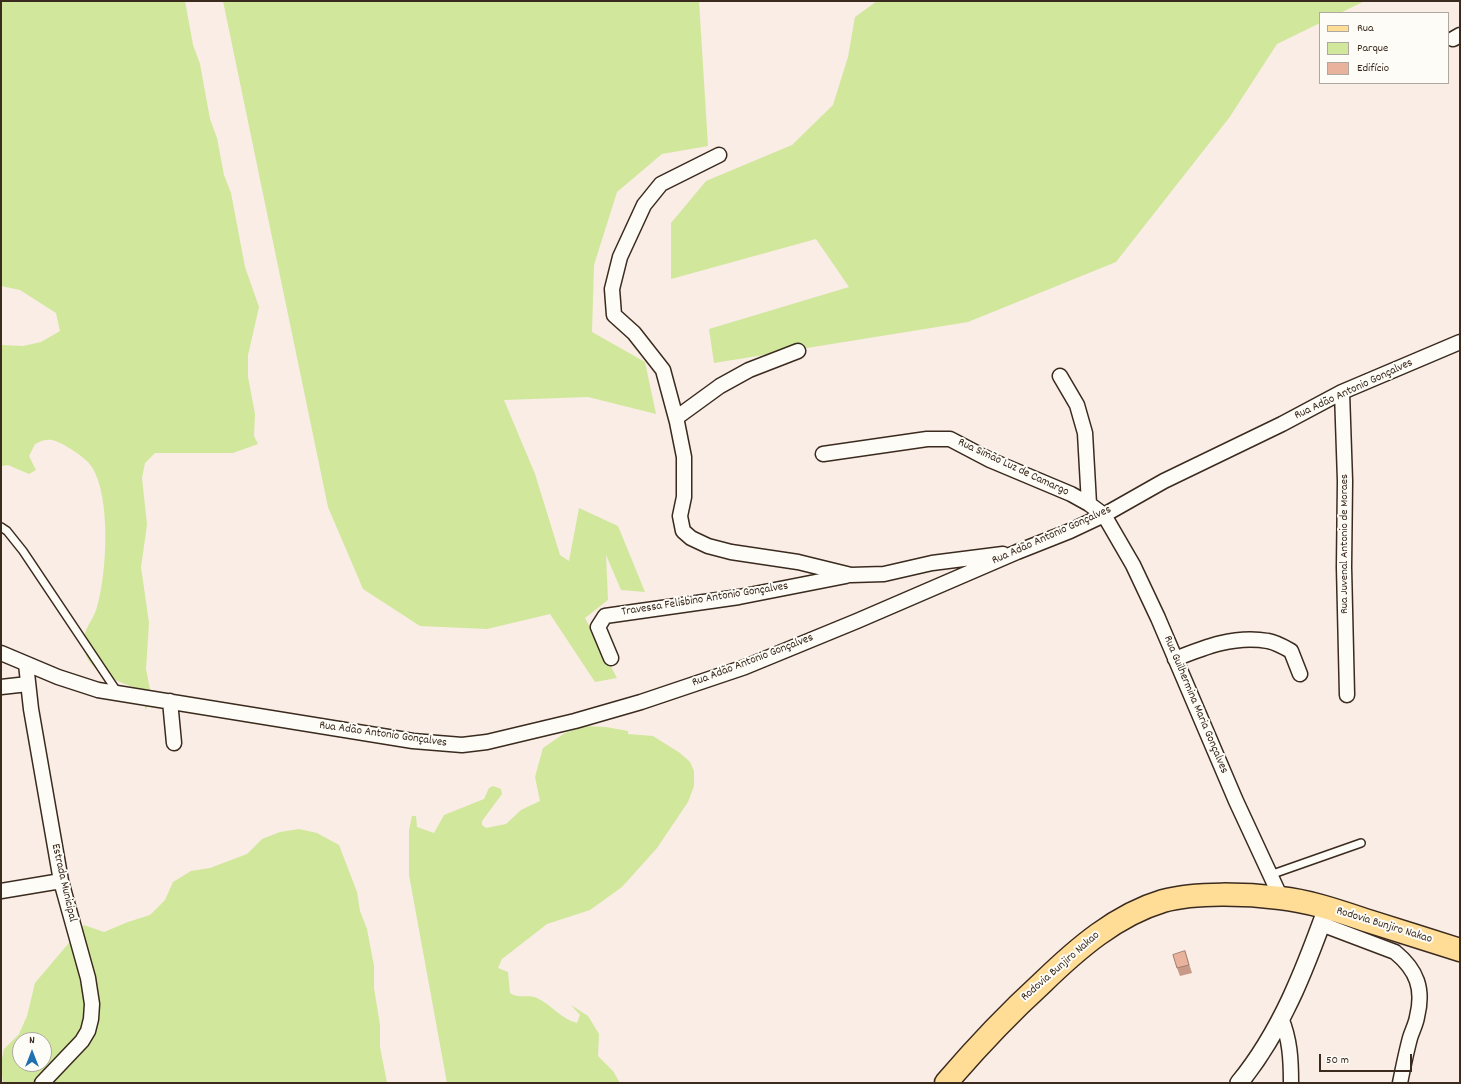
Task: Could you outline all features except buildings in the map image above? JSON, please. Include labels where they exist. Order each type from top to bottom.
[{"type":"main road","name":"Rodovia Bunjiro Nakao","points":[[946,1083],[986,1037],[1020,1003],[1064,962],[1096,935],[1128,915],[1164,901],[1200,896],[1237,895],[1281,898],[1324,916],[1460,950]]},
{"type":"street","points":[[719,155],[661,184],[644,205],[620,257],[612,289],[614,315],[634,333],[662,370],[676,418],[684,458],[684,497],[680,516],[683,531],[691,538],[708,546],[730,552],[798,562],[851,575],[884,574],[932,563],[1017,552]]},
{"type":"street","name":"Rua Adão Antonio Gonçalves","points":[[1,653],[58,677],[98,690],[413,741],[462,745],[487,742],[575,721],[641,702],[745,667],[857,621],[1017,552],[1070,531],[1104,515],[1164,481],[1282,424],[1342,392],[1460,342]]},
{"type":"street","points":[[676,418],[720,386],[749,370],[798,351]]},
{"type":"street","points":[[1060,376],[1077,406],[1085,433],[1089,504]]},
{"type":"street","name":"Rua Juvenal Antonio de Moraes","points":[[1342,392],[1345,481],[1344,567],[1347,695]]},
{"type":"street","name":"Rua Simão Luz de Camargo","points":[[822,454],[927,439],[950,439],[990,460],[1058,488],[1089,504],[1104,515]]},
{"type":"street","name":"Rua Guilhermina Maria Gonçalves","points":[[1104,515],[1134,565],[1214,752],[1281,898]]},
{"type":"street","name":"Travessa Felisbino Antonio Gonçalves","points":[[611,658],[598,627],[605,616],[739,597],[851,575]]},
{"type":"street","points":[[1175,659],[1218,643],[1243,639],[1269,641],[1291,651],[1300,674]]},
{"type":"street","name":"Estrada Municipal","points":[[26,664],[31,709],[61,881],[88,978],[92,1004],[91,1019],[88,1031],[82,1041],[42,1083]]},
{"type":"street","points":[[1,687],[28,684]]},
{"type":"street","points":[[170,701],[174,744]]},
{"type":"street","points":[[1,891],[61,881]]},
{"type":"street","points":[[1239,1083],[1269,1040],[1281,1018],[1304,970],[1324,916],[1395,952],[1404,959],[1413,971],[1419,984],[1420,1001],[1417,1018],[1406,1054],[1400,1083]]},
{"type":"street","points":[[1281,1018],[1287,1031],[1291,1064],[1291,1083]]},
{"type":"lane","points":[[1,528],[7,531],[23,551],[118,693]]},
{"type":"lane","points":[[1270,876],[1361,843]]},
{"type":"green space","points":[[1,1],[185,1],[193,45],[200,64],[210,119],[217,138],[224,175],[231,193],[245,267],[259,307],[248,355],[248,377],[255,414],[254,436],[258,444],[233,453],[155,453],[145,463],[142,478],[147,525],[141,567],[149,623],[146,669],[151,695],[150,704],[145,710],[146,698],[142,693],[97,669],[89,662],[85,652],[85,632],[97,607],[105,556],[105,516],[98,480],[92,467],[86,460],[74,451],[53,440],[43,440],[35,444],[29,456],[36,470],[29,474],[8,465],[1,466],[1,345],[23,346],[41,342],[60,331],[56,313],[20,290],[1,286]]},
{"type":"green space","points":[[223,1],[699,1],[708,146],[662,154],[617,192],[594,265],[592,332],[645,362],[656,414],[588,397],[504,400],[535,474],[560,555],[569,561],[579,508],[618,526],[645,592],[621,590],[606,555],[608,600],[585,618],[617,678],[595,682],[550,614],[487,629],[420,626],[363,589],[328,507]]},
{"type":"green space","points":[[877,1],[1365,1],[1342,12],[1319,12],[1319,23],[1277,44],[1229,118],[1116,262],[968,322],[714,363],[709,329],[849,287],[816,239],[671,279],[671,223],[706,181],[792,145],[833,105],[848,57],[855,17]]},
{"type":"green space","points":[[584,726],[606,727],[628,731],[628,734],[653,736],[680,753],[690,762],[694,771],[694,786],[688,802],[657,848],[622,887],[590,910],[547,924],[502,959],[498,968],[508,972],[510,993],[513,995],[531,996],[537,998],[561,1015],[577,1023],[580,1015],[571,1005],[588,1016],[599,1034],[598,1056],[613,1071],[620,1083],[447,1083],[409,875],[409,830],[412,816],[416,816],[417,827],[434,833],[444,815],[484,799],[489,788],[493,786],[501,789],[502,794],[482,821],[482,825],[486,828],[506,824],[521,810],[540,801],[535,777],[543,748],[565,733]]},
{"type":"green space","points":[[299,829],[317,833],[339,845],[357,892],[360,911],[367,929],[374,966],[374,988],[380,1025],[380,1047],[387,1083],[3,1083],[1,1064],[4,1049],[12,1041],[12,1072],[52,1072],[52,1032],[20,1032],[27,1016],[35,983],[84,925],[104,932],[150,915],[165,900],[173,882],[191,871],[210,868],[247,854],[262,839],[280,832]]}]
